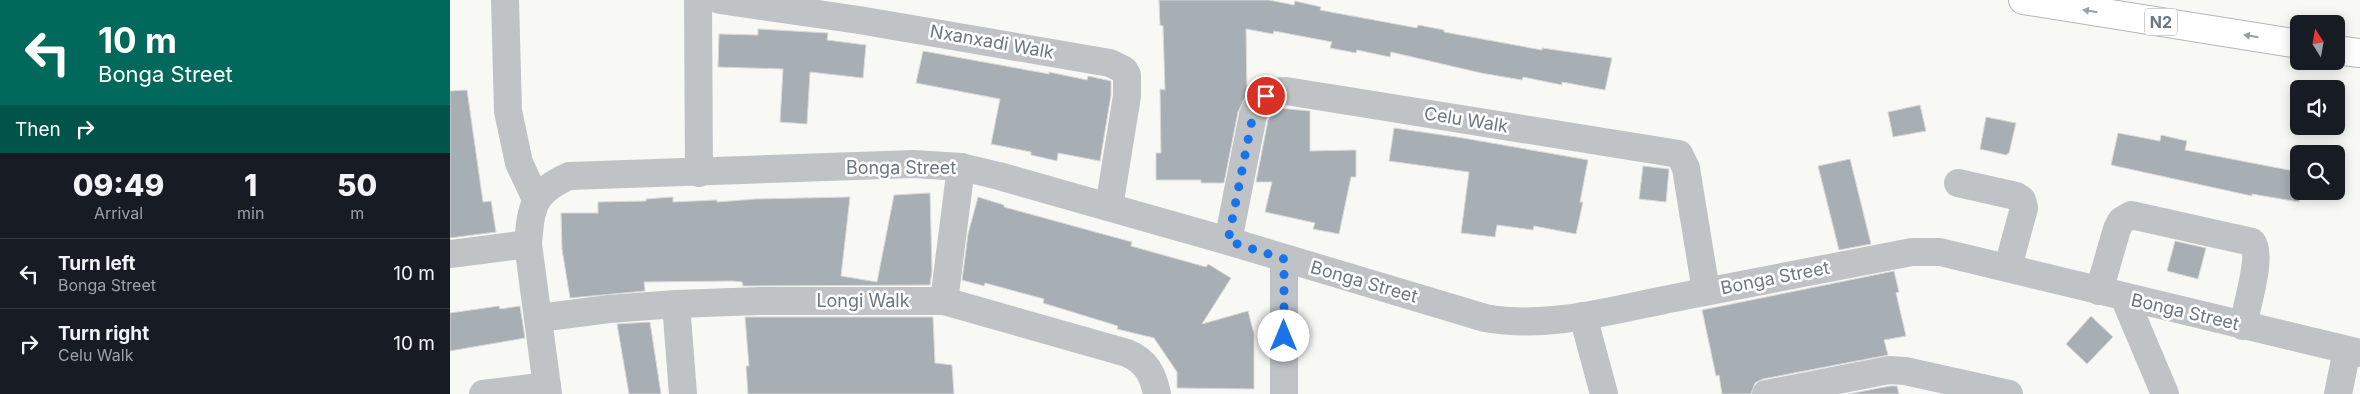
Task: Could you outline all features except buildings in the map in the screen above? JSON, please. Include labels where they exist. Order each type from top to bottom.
[{"type":"highway","name":"N2","points":[[2023,0],[2290,43]]},
{"type":"highway","points":[[2345,52],[2360,54]]},
{"type":"street","points":[[483,394],[548,390],[528,244],[530,224],[536,199],[519,163],[508,111],[505,0]]},
{"type":"street","points":[[698,0],[699,172]]},
{"type":"street","name":"Nxanxadi Walk","points":[[720,0],[859,20],[1100,61],[1118,66],[1127,75],[1127,96],[1109,207]]},
{"type":"street","name":"Celu Walk","points":[[1228,241],[1253,115],[1258,102],[1273,93],[1286,91],[1679,154],[1686,168],[1706,291]]},
{"type":"street","name":"Bonga Street","points":[[536,199],[551,184],[570,176],[914,164],[961,167],[1109,207],[1493,319],[1528,322],[1583,316],[1912,252],[1940,252],[2354,352]]},
{"type":"street","points":[[944,301],[961,167]]},
{"type":"street","points":[[1958,183],[2016,196],[2022,200],[2022,214],[2008,267]]},
{"type":"street","points":[[2165,394],[2112,294],[2117,229],[2121,221],[2131,215],[2252,242],[2256,247],[2256,262],[2243,326]]},
{"type":"street","points":[[450,254],[528,244]]},
{"type":"street","points":[[1284,259],[1284,394]]},
{"type":"street","name":"Longi Walk","points":[[538,318],[609,309],[676,304],[760,301],[944,301],[1127,352],[1140,358],[1149,369],[1157,394]]},
{"type":"street","points":[[676,304],[683,394]]},
{"type":"street","points":[[1583,316],[1604,394]]},
{"type":"street","points":[[2338,394],[2354,352]]},
{"type":"street","points":[[1766,394],[1889,370],[1906,371],[2009,394]]},
{"type":"route","points":[[1266,96],[1258,102],[1253,115],[1228,241],[1284,259],[1284,336]]}]
